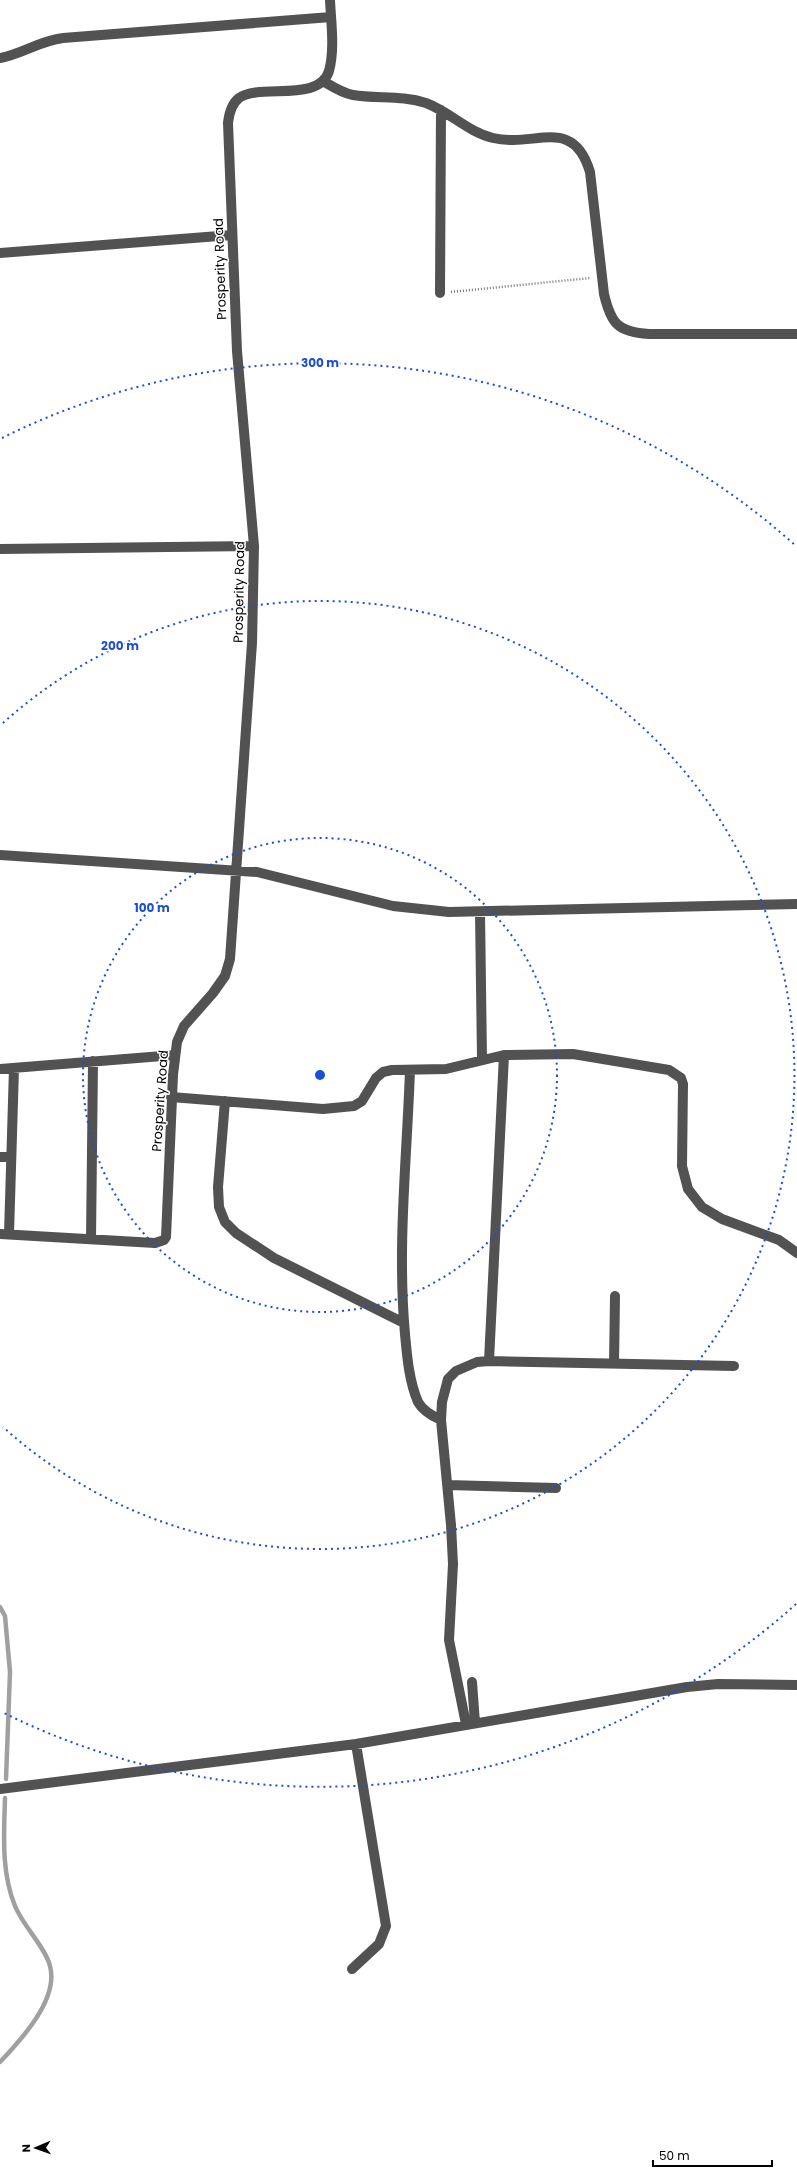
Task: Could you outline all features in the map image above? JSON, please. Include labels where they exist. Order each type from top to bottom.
[{"type":"street","points":[[330,0],[331,58],[328,72],[323,81],[338,90],[352,95],[406,98],[441,110],[462,124],[494,138],[566,138],[577,145],[585,156],[590,172],[602,277],[608,314],[619,328],[632,333],[797,334]]},
{"type":"street","points":[[0,58],[51,39],[330,17]]},
{"type":"street","name":"Prosperity Road","points":[[91,1239],[155,1242],[164,1240],[167,1233],[171,1098],[175,1055],[184,1026],[213,993],[227,970],[233,939],[252,643],[254,546],[237,351],[228,134],[230,112],[233,104],[245,95],[299,90],[312,87],[323,81]]},
{"type":"street","points":[[440,293],[441,110]]},
{"type":"street","points":[[0,253],[232,235]]},
{"type":"street","points":[[0,549],[254,546]]},
{"type":"street","points":[[0,855],[82,862],[257,872],[307,883],[393,906],[450,912],[797,904]]},
{"type":"street","points":[[480,912],[482,1059]]},
{"type":"street","points":[[171,1098],[323,1109],[348,1108],[362,1101],[376,1078],[383,1072],[392,1070],[446,1069],[482,1059],[504,1055],[573,1054],[650,1066],[676,1073],[681,1078],[683,1084],[682,1166],[688,1189],[702,1207],[715,1215],[779,1240],[797,1253]]},
{"type":"street","points":[[0,1069],[175,1055]]},
{"type":"street","points":[[489,1361],[504,1055]]},
{"type":"street","points":[[14,1068],[11,1157],[5,1234],[91,1239],[93,1061]]},
{"type":"street","points":[[410,1070],[403,1252],[404,1323],[408,1360],[413,1386],[419,1403],[429,1414],[441,1420]]},
{"type":"street","points":[[225,1101],[218,1187],[219,1207],[225,1222],[236,1233],[274,1258],[404,1323]]},
{"type":"street","points":[[0,1157],[11,1157]]},
{"type":"street","points":[[614,1364],[615,1296]]},
{"type":"street","points":[[470,1724],[449,1640],[453,1564],[448,1485],[441,1420],[444,1392],[448,1379],[456,1371],[466,1366],[489,1361],[734,1366]]},
{"type":"street","points":[[448,1485],[556,1488]]},
{"type":"street","points":[[470,1724],[472,1682]]},
{"type":"street","points":[[0,1788],[356,1744],[687,1687],[718,1684],[797,1685]]},
{"type":"street","points":[[352,1969],[379,1944],[386,1926],[356,1744]]},
{"type":"path","points":[[440,293],[602,277]]},
{"type":"waterway","points":[[0,1607],[5,1616],[10,1672],[6,1779]]},
{"type":"waterway","points":[[0,2062],[27,2031],[44,2005],[49,1992],[51,1979],[48,1959],[19,1914],[7,1880],[4,1853],[5,1798]]}]
